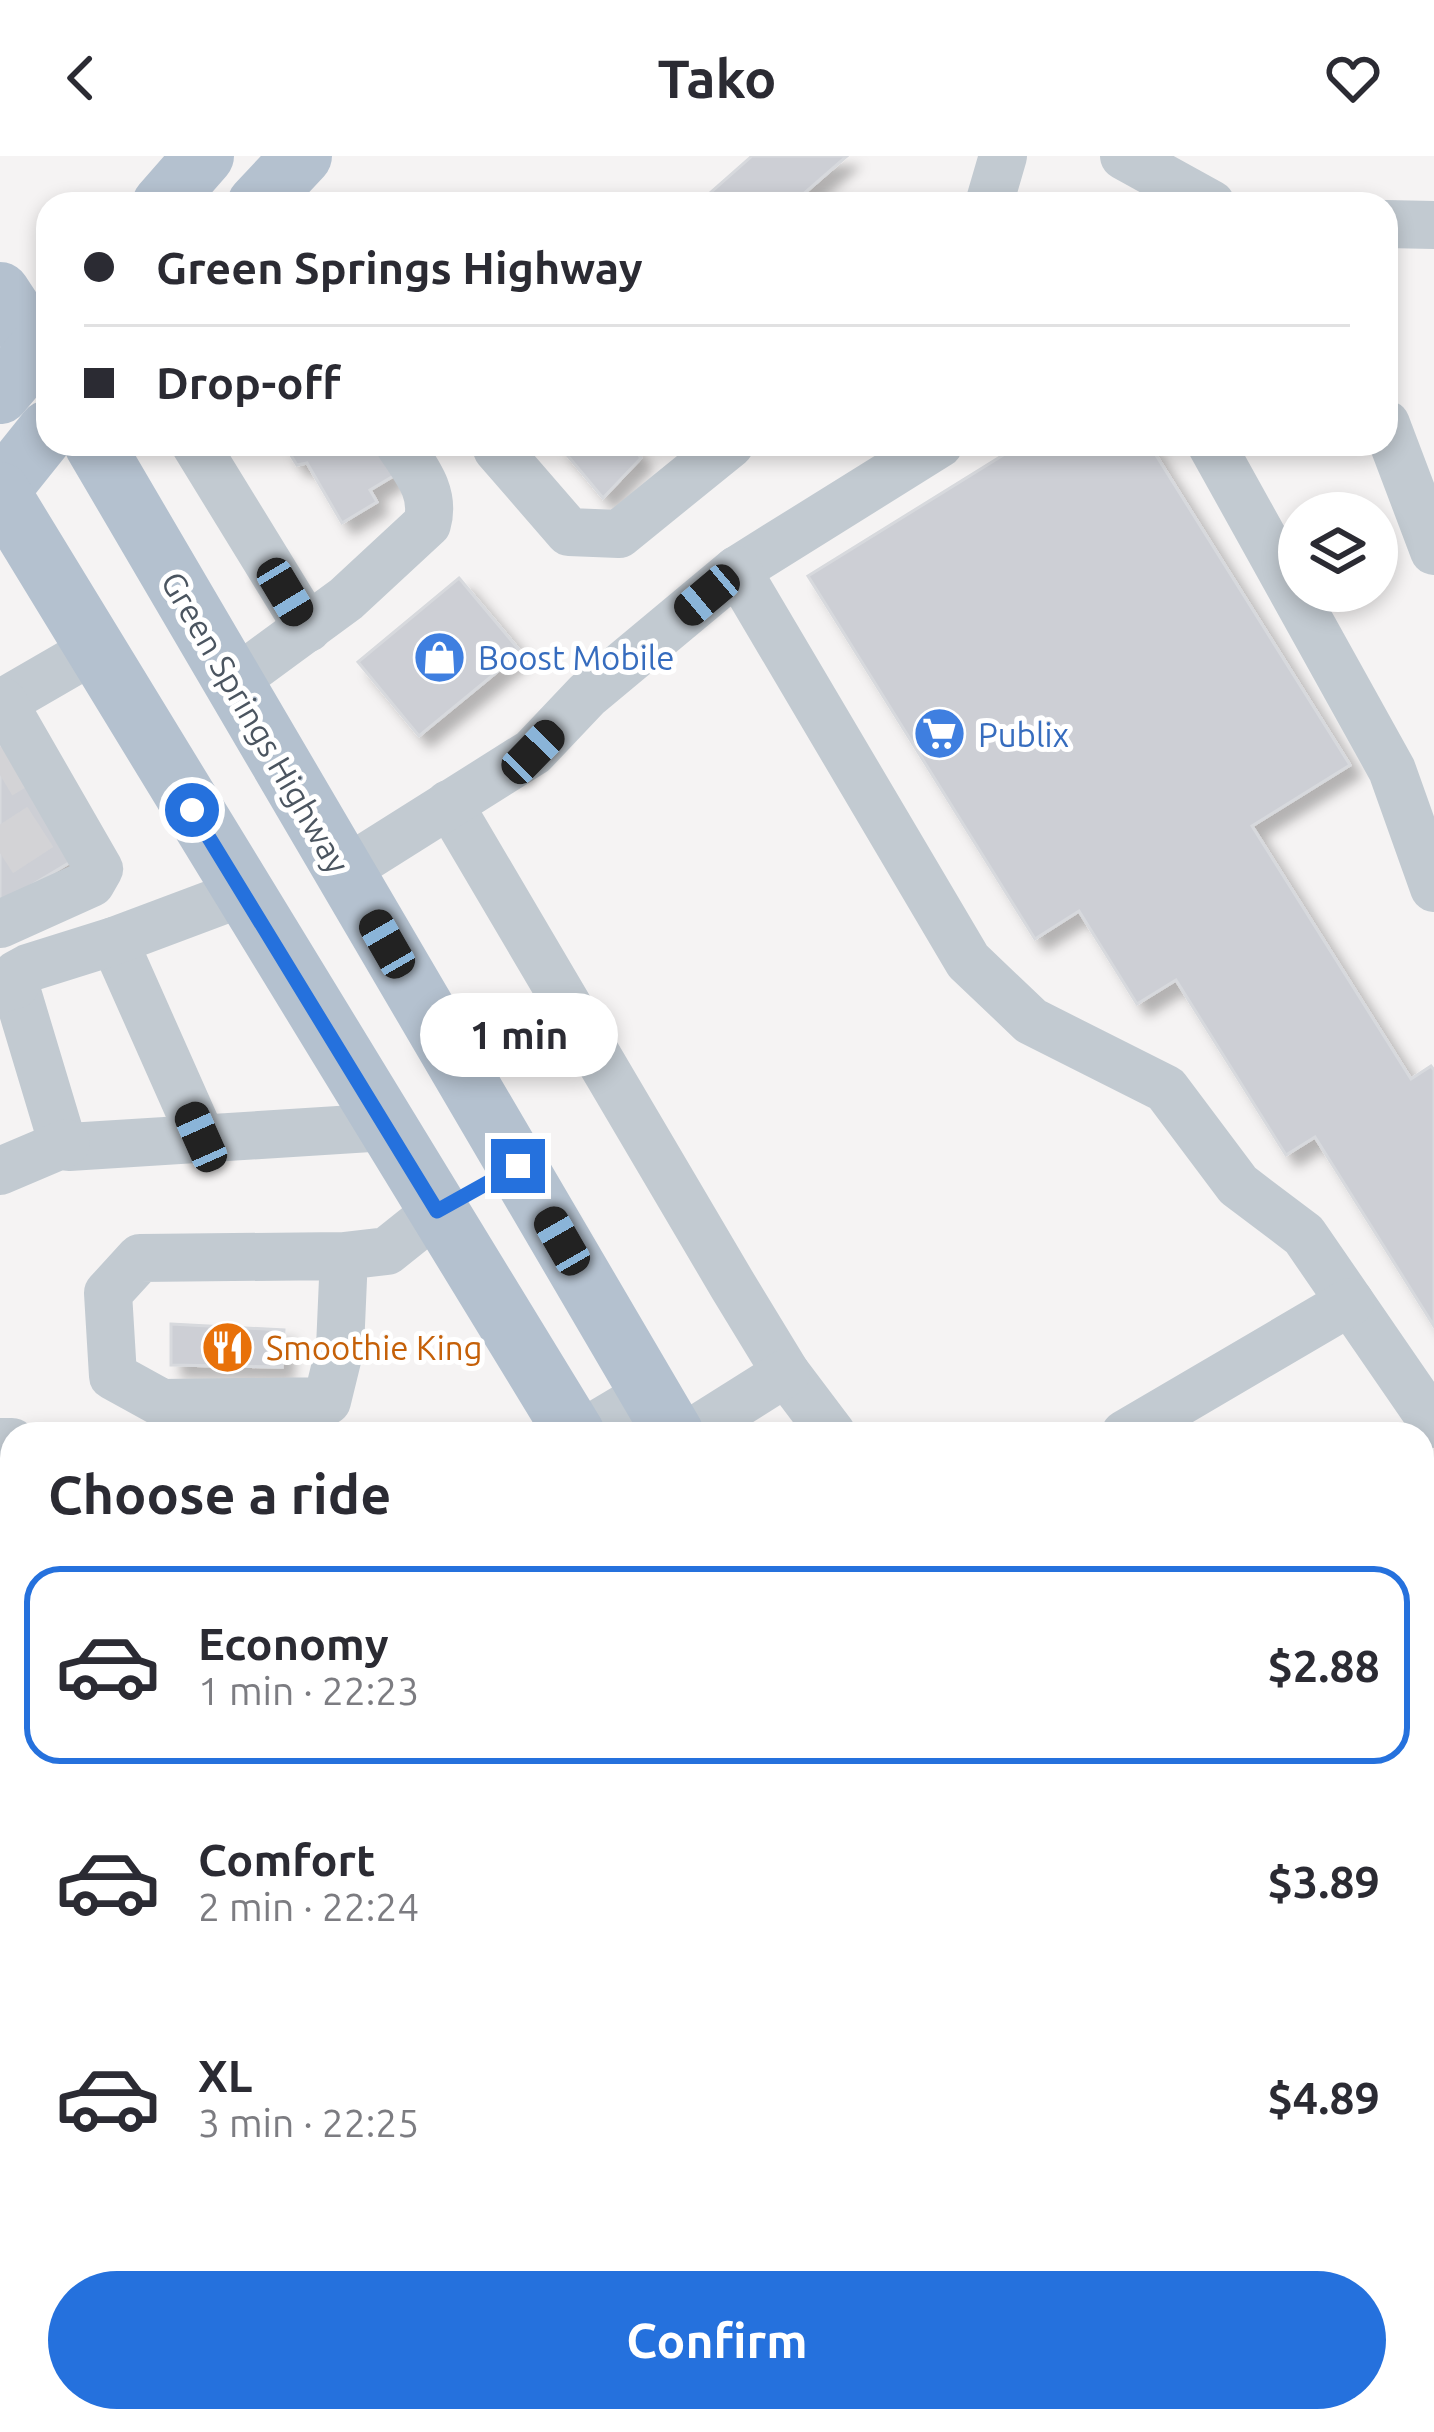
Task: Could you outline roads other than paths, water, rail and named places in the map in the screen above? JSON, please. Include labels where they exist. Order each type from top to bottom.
[{"type":"main road","points":[[0,292],[36,338]]},
{"type":"main road","points":[[0,394],[36,359]]},
{"type":"main road","points":[[36,445],[0,491],[570,1422]]},
{"type":"main road","name":"Green Springs Highway","points":[[101,456],[671,1420]]},
{"type":"main road","points":[[437,1211],[518,1166]]},
{"type":"street","points":[[992,192],[1003,156]]},
{"type":"street","points":[[1124,156],[1188,192]]},
{"type":"street","points":[[1398,224],[1434,225]]},
{"type":"street","points":[[202,456],[308,628]]},
{"type":"street","points":[[233,682],[346,599],[427,524],[428,490],[407,456]]},
{"type":"street","points":[[503,456],[569,532],[619,534],[715,456]]},
{"type":"street","points":[[344,871],[533,752],[587,695],[737,570],[920,456]]},
{"type":"street","points":[[1218,456],[1391,770],[1434,888]]},
{"type":"street","points":[[1398,456],[1434,551]]},
{"type":"street","points":[[737,570],[968,961],[1031,1021],[1166,1089],[1238,1185],[1304,1235],[1433,1422]]},
{"type":"street","points":[[0,924],[91,883],[99,868],[57,816],[24,761],[2,704],[95,649]]},
{"type":"street","points":[[448,805],[786,1373],[823,1422]]},
{"type":"street","points":[[242,892],[17,974],[8,987],[61,1138],[69,1147],[386,1126]]},
{"type":"street","points":[[114,941],[201,1137]]},
{"type":"street","points":[[0,1171],[66,1143]]},
{"type":"street","points":[[344,1256],[340,1348],[327,1401],[162,1403],[113,1376],[108,1293],[140,1258],[344,1256],[387,1251],[437,1211]]},
{"type":"street","points":[[1145,1422],[1350,1302]]},
{"type":"street","points":[[671,1420],[786,1373]]},
{"type":"tunnel","points":[[0,775],[15,766]]},
{"type":"tunnel","points":[[0,853],[48,822]]},
{"type":"place","name":"Boost Mobile","points":[[439,657]]},
{"type":"place","name":"Publix","points":[[939,734]]},
{"type":"place","name":"Smoothie King","points":[[227,1347]]}]
